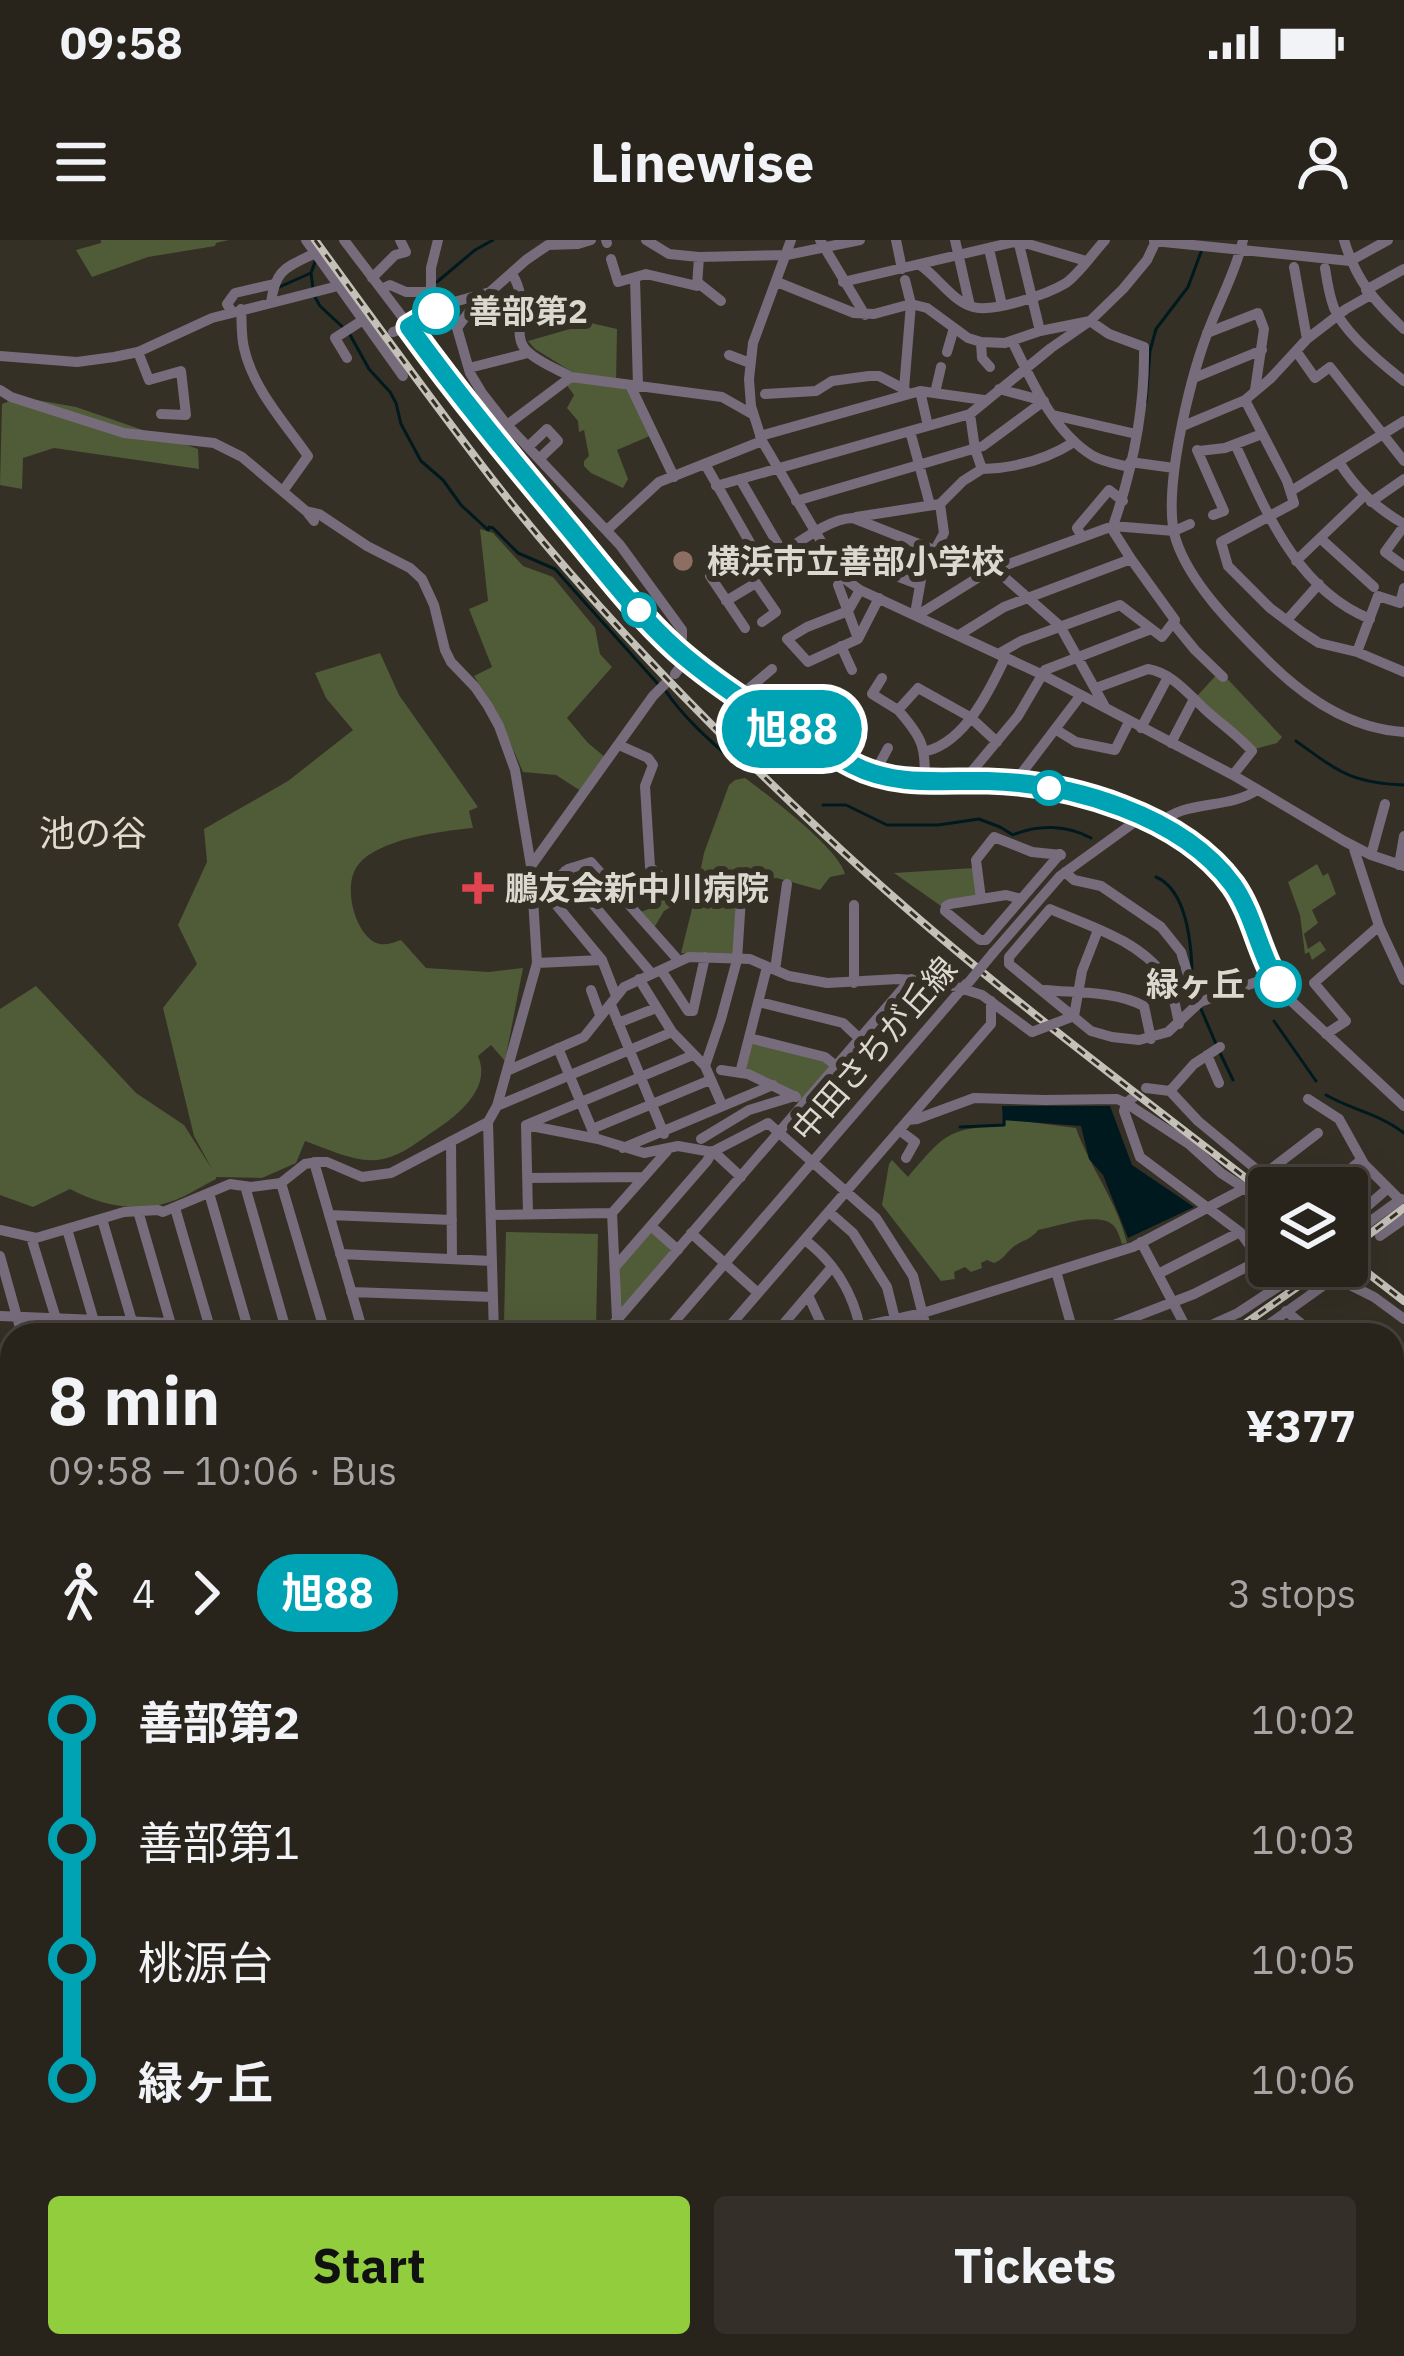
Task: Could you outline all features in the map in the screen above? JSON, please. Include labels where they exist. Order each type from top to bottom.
[{"type":"street","points":[[306,240],[363,320],[385,338],[404,376]]},
{"type":"street","points":[[344,240],[503,450],[674,647],[740,696],[874,774],[924,782],[1017,783],[1065,791],[1160,824],[1194,846],[1233,885],[1273,976],[1288,997],[1404,1106]]},
{"type":"street","points":[[372,278],[395,255],[406,253],[400,240]]},
{"type":"street","points":[[438,240],[431,292],[457,328],[482,393],[607,530],[682,630],[674,647]]},
{"type":"street","points":[[457,328],[482,295],[548,245],[591,240]]},
{"type":"street","points":[[646,240],[669,254],[699,256],[750,250],[787,256],[821,244],[860,240]]},
{"type":"street","points":[[752,414],[758,394],[749,363],[791,240]]},
{"type":"street","points":[[896,240],[910,304],[911,391],[928,426]]},
{"type":"street","points":[[955,240],[970,306]]},
{"type":"street","points":[[920,266],[970,306],[1002,305],[1067,282],[1105,240]]},
{"type":"street","points":[[716,486],[970,414],[1090,321],[1147,260],[1154,240],[1242,245],[1351,261],[1388,240]]},
{"type":"street","points":[[1344,240],[1368,293],[1404,329]]},
{"type":"street","points":[[843,282],[903,274],[1018,241],[1086,261]]},
{"type":"street","points":[[1018,241],[1040,331]]},
{"type":"street","points":[[821,244],[866,315]]},
{"type":"street","points":[[1242,245],[1194,378],[1174,468],[1174,531],[1187,562],[1221,612],[1299,692],[1374,729],[1404,732]]},
{"type":"street","points":[[989,249],[1002,305]]},
{"type":"street","points":[[271,302],[274,284],[287,267],[315,253]]},
{"type":"street","points":[[611,259],[618,282],[646,274],[697,286],[699,256]]},
{"type":"street","points":[[1294,267],[1307,339]]},
{"type":"street","points":[[1325,268],[1337,315],[1404,381]]},
{"type":"street","points":[[1183,426],[1250,396],[1307,339],[1404,268]]},
{"type":"street","points":[[512,274],[523,298],[519,340],[528,353],[572,377],[722,397],[752,414],[842,577],[860,590],[1081,695],[1371,855],[1401,866],[1404,836]]},
{"type":"street","points":[[635,278],[634,385],[674,477]]},
{"type":"street","points":[[697,282],[721,301]]},
{"type":"street","points":[[777,282],[854,313],[866,315],[910,304],[927,308],[981,342],[1012,341],[1090,321],[1144,347],[1136,434],[1123,501],[1112,529],[1175,620],[1162,637],[1120,605],[1021,640],[1001,656],[985,701],[944,747],[927,751]]},
{"type":"street","points":[[274,284],[235,292],[227,304],[237,310],[244,348],[264,395],[308,456],[283,491]]},
{"type":"street","points":[[381,289],[390,285],[406,292],[431,292]]},
{"type":"street","points":[[0,356],[76,362],[138,352],[237,310],[338,286]]},
{"type":"street","points":[[385,338],[454,302],[482,295]]},
{"type":"street","points":[[1390,317],[1404,312]]},
{"type":"street","points":[[1207,334],[1258,313],[1264,329],[1262,350],[1250,396],[1294,503],[1221,542],[1228,566],[1319,643],[1357,652],[1404,672]]},
{"type":"street","points":[[347,358],[335,338],[363,320]]},
{"type":"street","points":[[947,352],[954,328]]},
{"type":"street","points":[[1012,341],[1053,415],[1074,442],[1098,459],[1174,468]]},
{"type":"street","points":[[981,342],[982,358],[990,367]]},
{"type":"street","points":[[1194,378],[1262,350]]},
{"type":"street","points":[[1296,351],[1315,378],[1330,367],[1404,461]]},
{"type":"street","points":[[138,352],[148,380],[182,370],[186,415],[160,414]]},
{"type":"street","points":[[469,368],[528,353]]},
{"type":"street","points":[[729,356],[749,363]]},
{"type":"street","points":[[934,393],[941,367]]},
{"type":"street","points":[[758,394],[816,391],[832,381],[879,376],[911,391],[985,400]]},
{"type":"street","points":[[507,424],[572,377]]},
{"type":"street","points":[[999,388],[1044,400]]},
{"type":"street","points":[[0,390],[124,433],[214,442],[242,457],[310,516],[319,514],[422,579],[451,662],[488,706],[507,746],[538,890],[537,963],[488,1122],[494,1323]]},
{"type":"street","points":[[607,530],[659,482],[762,438],[911,391]]},
{"type":"street","points":[[796,501],[975,449],[1044,400]]},
{"type":"street","points":[[970,414],[982,469]]},
{"type":"street","points":[[1053,415],[1136,434]]},
{"type":"street","points":[[1291,491],[1404,421]]},
{"type":"street","points":[[528,448],[547,430],[558,441],[539,459]]},
{"type":"street","points":[[910,431],[944,533],[922,574],[918,615]]},
{"type":"street","points":[[1213,515],[1224,511],[1198,450],[1262,434]]},
{"type":"street","points":[[766,563],[828,523],[935,505],[982,469],[1031,462],[1074,442]]},
{"type":"street","points":[[1235,443],[1269,518],[1296,561],[1352,612],[1370,620]]},
{"type":"street","points":[[1339,462],[1367,499],[1404,525],[1385,552],[1404,566]]},
{"type":"street","points":[[705,464],[753,548],[710,576],[746,628]]},
{"type":"street","points":[[740,478],[783,554]]},
{"type":"street","points":[[1296,561],[1367,499],[1404,479]]},
{"type":"street","points":[[1082,537],[1077,528],[1109,490],[1123,501]]},
{"type":"street","points":[[853,518],[995,569],[1060,626],[1106,708]]},
{"type":"street","points":[[918,615],[995,569],[1113,526],[1174,531],[1190,524]]},
{"type":"street","points":[[1320,538],[1374,587]]},
{"type":"street","points":[[958,635],[1004,607],[1130,559]]},
{"type":"street","points":[[837,561],[920,585]]},
{"type":"street","points":[[726,601],[756,583],[776,612],[762,622]]},
{"type":"street","points":[[1287,620],[1319,584]]},
{"type":"street","points":[[838,585],[857,636]]},
{"type":"street","points":[[1357,652],[1378,596],[1402,604],[1404,588]]},
{"type":"street","points":[[860,590],[848,610],[787,639],[808,662],[858,639],[879,598]]},
{"type":"street","points":[[1173,623],[1222,677]]},
{"type":"street","points":[[968,781],[1018,716],[1045,670],[1151,629]]},
{"type":"street","points":[[842,646],[852,670]]},
{"type":"street","points":[[531,866],[652,696],[688,658]]},
{"type":"street","points":[[1096,688],[1154,668],[1183,687],[1252,751],[1233,775]]},
{"type":"street","points":[[740,696],[772,669]]},
{"type":"street","points":[[1055,729],[1076,742],[1115,750],[1168,677]]},
{"type":"street","points":[[882,678],[872,694],[898,710],[927,751],[924,782]]},
{"type":"street","points":[[898,710],[918,688],[970,717],[997,742]]},
{"type":"street","points":[[1017,783],[1081,695]]},
{"type":"street","points":[[1171,743],[1194,699]]},
{"type":"street","points":[[619,745],[648,758],[652,765],[645,786],[650,867],[662,878],[682,883]]},
{"type":"street","points":[[874,774],[887,748]]},
{"type":"street","points":[[1160,824],[1180,811],[1232,802],[1256,790]]},
{"type":"street","points":[[1371,855],[1384,804]]},
{"type":"street","name":"中田さちが丘線","points":[[673,1323],[1069,868],[1142,817]]},
{"type":"street","points":[[981,899],[976,860],[994,837],[1032,852],[1060,854]]},
{"type":"street","points":[[1353,845],[1378,926],[1404,980]]},
{"type":"street","points":[[1060,854],[1074,880],[1101,886],[1161,927],[1181,952],[1197,1005]]},
{"type":"street","points":[[1021,898],[1006,895],[950,904],[945,911],[986,940],[1060,854]]},
{"type":"street","points":[[538,890],[565,871],[591,862],[679,961]]},
{"type":"street","points":[[565,871],[650,974],[688,1011],[693,1012],[705,957]]},
{"type":"street","points":[[740,1073],[771,969],[787,884]]},
{"type":"street","points":[[538,890],[602,960],[618,1023],[669,1149]]},
{"type":"street","points":[[705,1066],[736,960],[741,898]]},
{"type":"street","points":[[854,904],[854,983]]},
{"type":"street","points":[[1179,1024],[1165,978],[1124,942],[1050,909],[1009,957],[1009,964],[1098,1034],[1139,1040],[1168,1032],[1179,1024],[1197,1005],[1273,976]]},
{"type":"street","points":[[1326,1034],[1346,1021],[1314,983],[1378,926]]},
{"type":"street","points":[[1074,1016],[1082,971],[1098,930]]},
{"type":"street","points":[[507,1071],[584,1037],[624,987],[679,961],[705,957],[751,959],[826,983],[911,979],[966,985],[1032,1032],[1074,1016]]},
{"type":"street","points":[[537,963],[602,960]]},
{"type":"street","points":[[650,974],[656,1008],[705,1066],[722,1105]]},
{"type":"street","points":[[613,1323],[779,1133],[799,1100],[836,1066],[911,979]]},
{"type":"street","points":[[591,990],[600,1015]]},
{"type":"street","points":[[1042,990],[1117,996],[1144,1006],[1151,1039]]},
{"type":"street","points":[[732,1323],[991,1024],[991,1001]]},
{"type":"street","points":[[759,1003],[843,1023],[859,1039]]},
{"type":"street","points":[[618,1023],[656,1008]]},
{"type":"street","points":[[496,1106],[672,1032]]},
{"type":"street","points":[[749,1038],[825,1058],[836,1066]]},
{"type":"street","points":[[558,1048],[594,1134]]},
{"type":"street","points":[[908,1120],[985,1096],[1117,1099],[1170,1091],[1194,1064],[1215,1050],[1219,1083]]},
{"type":"street","points":[[526,1125],[693,1055]]},
{"type":"street","points":[[721,1070],[773,1085],[799,1100]]},
{"type":"street","points":[[594,1134],[710,1080]]},
{"type":"street","points":[[623,1148],[773,1085]]},
{"type":"street","points":[[1170,1091],[1252,1167]]},
{"type":"street","points":[[1136,1096],[1248,1191]]},
{"type":"street","points":[[1136,1096],[1124,1111],[1140,1157],[1240,1232],[1248,1243]]},
{"type":"street","points":[[1308,1099],[1339,1119],[1361,1160],[1402,1199],[1368,1223]]},
{"type":"street","points":[[701,1139],[748,1110],[799,1100]]},
{"type":"street","points":[[748,1110],[755,1129]]},
{"type":"street","points":[[0,1230],[36,1238],[138,1211],[163,1212],[230,1184],[281,1183],[314,1162],[327,1162],[362,1177],[382,1175],[488,1122]]},
{"type":"street","points":[[615,1267],[712,1152],[767,1123],[876,1218],[913,1276],[925,1323]]},
{"type":"street","points":[[526,1125],[594,1134],[644,1153],[678,1146],[712,1152],[741,1177]]},
{"type":"street","points":[[526,1125],[528,1214]]},
{"type":"street","points":[[899,1130],[915,1142],[906,1158]]},
{"type":"street","points":[[1274,1167],[1318,1133]]},
{"type":"street","points":[[451,1141],[452,1259]]},
{"type":"street","points":[[617,1318],[613,1213],[669,1149]]},
{"type":"street","points":[[1353,1167],[1361,1160]]},
{"type":"street","points":[[314,1162],[360,1323]]},
{"type":"street","points":[[527,1178],[645,1177]]},
{"type":"street","points":[[281,1183],[322,1323]]},
{"type":"street","points":[[245,1186],[285,1323]]},
{"type":"street","points":[[882,1323],[1142,1242],[1245,1188]]},
{"type":"street","points":[[1368,1206],[1388,1190]]},
{"type":"street","points":[[209,1193],[247,1323]]},
{"type":"street","points":[[175,1208],[209,1323]]},
{"type":"street","points":[[138,1211],[170,1323]]},
{"type":"street","points":[[829,1212],[853,1233],[887,1287],[896,1323]]},
{"type":"street","points":[[491,1215],[613,1213]]},
{"type":"street","points":[[329,1215],[452,1220]]},
{"type":"street","points":[[102,1219],[132,1322]]},
{"type":"street","points":[[1380,1236],[1404,1219]]},
{"type":"street","points":[[651,1226],[678,1250]]},
{"type":"street","points":[[67,1229],[95,1323]]},
{"type":"street","points":[[1158,1274],[1240,1232]]},
{"type":"street","points":[[691,1234],[758,1293]]},
{"type":"street","points":[[31,1237],[57,1323]]},
{"type":"street","points":[[805,1240],[825,1255],[855,1304],[859,1323]]},
{"type":"street","points":[[1142,1242],[1183,1323]]},
{"type":"street","points":[[340,1254],[492,1261]]},
{"type":"street","points":[[0,1256],[19,1323]]},
{"type":"street","points":[[1120,1323],[1248,1266]]},
{"type":"street","points":[[784,1323],[832,1267]]},
{"type":"street","points":[[1056,1271],[1071,1323]]},
{"type":"street","points":[[1216,1323],[1277,1287]]},
{"type":"street","points":[[1270,1323],[1309,1287]]},
{"type":"street","points":[[1355,1287],[1404,1319]]},
{"type":"street","points":[[351,1292],[493,1297]]},
{"type":"street","points":[[808,1295],[820,1323]]},
{"type":"street","points":[[1286,1311],[1300,1323]]},
{"type":"street","points":[[0,1316],[138,1323]]},
{"type":"street","points":[[1130,1319],[1132,1323]]},
{"type":"green space","points":[[101,240],[229,240],[148,257],[92,277],[76,250]]},
{"type":"green space","points":[[591,323],[617,329],[616,386],[629,387],[652,435],[617,450],[628,479],[623,488],[584,466],[589,456],[584,430],[579,432],[578,421],[567,408],[574,395],[566,384],[582,378],[528,341]]},
{"type":"green space","points":[[20,397],[76,407],[198,449],[199,469],[54,448],[23,458],[22,489],[0,485],[2,404]]},
{"type":"green space","points":[[480,529],[493,533],[523,566],[553,577],[595,628],[600,654],[612,667],[567,718],[605,757],[581,791],[556,775],[523,772],[496,710],[474,676],[492,667],[469,609],[488,601]]},
{"type":"green space","points":[[380,653],[399,695],[478,807],[469,811],[473,828],[411,838],[367,856],[351,883],[356,917],[374,942],[401,940],[426,968],[489,972],[523,968],[505,1061],[491,1045],[478,1056],[480,1081],[468,1103],[416,1143],[384,1159],[350,1157],[305,1141],[296,1163],[262,1178],[216,1177],[177,1200],[151,1206],[115,1205],[70,1189],[33,1207],[0,1195],[0,1009],[36,986],[136,1093],[184,1125],[212,1169],[194,1136],[163,1008],[197,964],[178,925],[207,862],[204,829],[288,781],[353,730],[326,698],[315,673]]},
{"type":"green space","points":[[1220,671],[1282,737],[1277,743],[1255,749],[1195,694]]},
{"type":"green space","points":[[745,778],[817,837],[845,874],[830,877],[820,890],[777,878],[727,874],[735,903],[733,954],[681,953],[694,901],[689,896],[664,911],[654,928],[641,912],[656,906],[666,884],[682,888],[700,873],[729,785]]},
{"type":"green space","points":[[1317,864],[1323,876],[1328,873],[1336,894],[1312,910],[1318,923],[1304,934],[1308,949],[1320,941],[1326,950],[1312,960],[1309,952],[1305,954],[1300,915],[1288,882]]},
{"type":"green space","points":[[974,868],[978,896],[941,906],[894,873]]},
{"type":"green space","points":[[751,1042],[825,1060],[831,1067],[803,1101],[743,1071]]},
{"type":"green space","points":[[1006,1119],[1076,1128],[1127,1243],[1122,1244],[1115,1227],[1106,1221],[1077,1221],[1038,1230],[994,1263],[987,1260],[971,1272],[965,1267],[954,1272],[955,1279],[941,1281],[882,1205],[889,1164],[892,1160],[908,1177],[949,1136],[1005,1126]]},
{"type":"green space","points":[[652,1230],[672,1251],[620,1311],[618,1269]]},
{"type":"green space","points":[[506,1232],[598,1234],[596,1323],[504,1323]]},
{"type":"water","points":[[1002,1106],[1110,1106],[1132,1165],[1194,1207],[1128,1238],[1103,1175],[1089,1159],[1081,1126],[1003,1120]]},
{"type":"waterway","points":[[437,282],[493,240]]},
{"type":"waterway","points":[[1146,402],[1156,329],[1188,287],[1201,252]]},
{"type":"waterway","points":[[313,289],[315,262]]},
{"type":"waterway","points":[[277,288],[311,273]]},
{"type":"waterway","points":[[315,297],[349,333],[369,369],[390,392],[421,461],[488,530],[493,528],[518,553],[555,569],[658,684]]},
{"type":"waterway","points":[[665,690],[691,722],[741,768]]},
{"type":"waterway","points":[[1296,741],[1346,774],[1404,785]]},
{"type":"waterway","points":[[823,805],[846,805],[887,825],[979,819],[1013,835],[1052,828],[1091,838]]},
{"type":"waterway","points":[[1156,877],[1180,904],[1192,970]]},
{"type":"waterway","points":[[1201,1009],[1216,1044]]},
{"type":"waterway","points":[[1274,1021],[1316,1081]]},
{"type":"waterway","points":[[1220,1053],[1233,1080]]},
{"type":"waterway","points":[[1326,1095],[1404,1133]]},
{"type":"waterway","points":[[960,1127],[1004,1125],[1004,1118]]},
{"type":"railway","points":[[315,240],[537,534],[739,752],[931,929],[1248,1180]]},
{"type":"railway","points":[[1368,1235],[1404,1208]]},
{"type":"railway","points":[[1368,1273],[1404,1301]]},
{"type":"railway","points":[[1246,1323],[1297,1287]]},
{"type":"bus line","name":"旭88","points":[[436,311],[409,327],[503,450],[674,647],[782,722],[874,774],[924,782],[1017,783],[1065,791],[1160,824],[1208,857],[1233,885],[1278,984]]},
{"type":"place","name":"善部第2","points":[[436,311]]},
{"type":"place","name":"横浜市立善部小学校","points":[[683,561]]},
{"type":"place","name":"鵬友会新中川病院","points":[[478,888]]},
{"type":"place","name":"緑ヶ丘","points":[[1278,984]]},
{"type":"district","name":"池の谷","points":[[93,833]]}]
